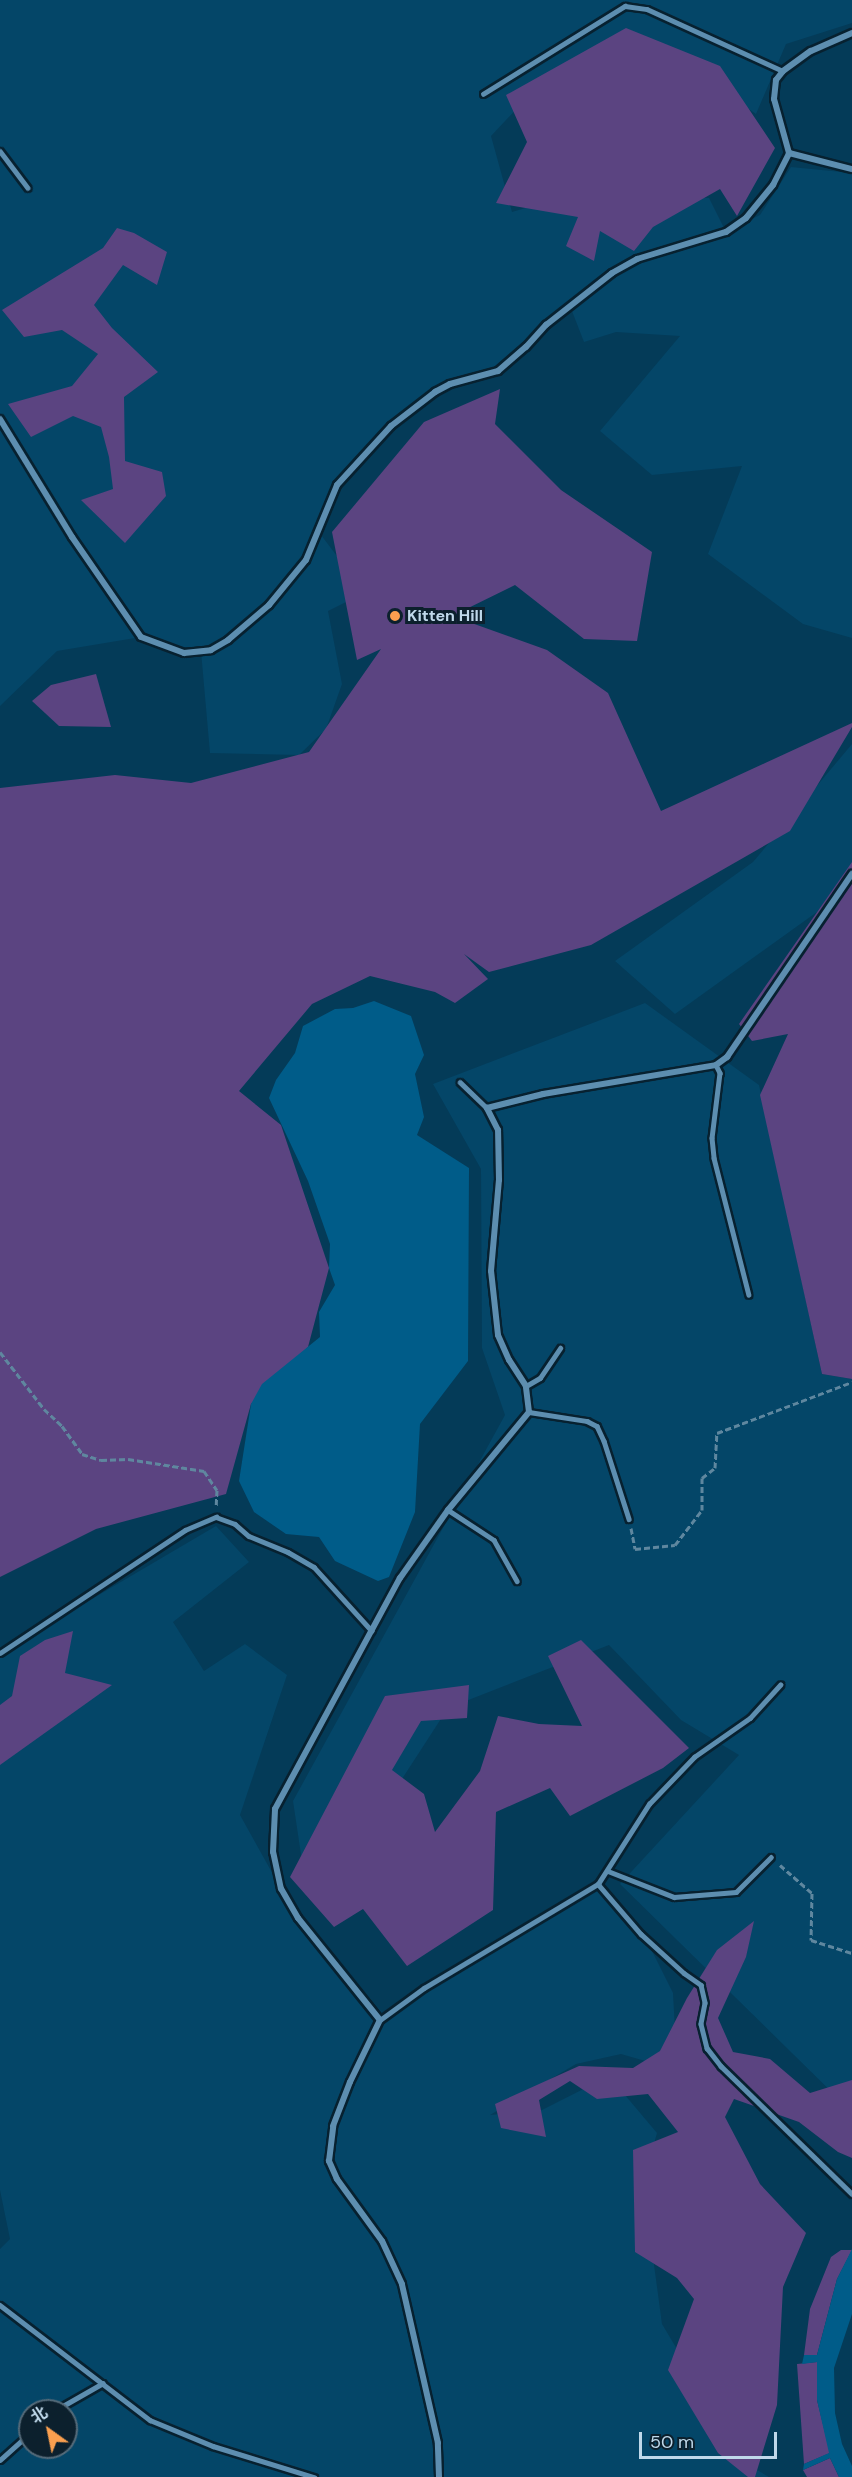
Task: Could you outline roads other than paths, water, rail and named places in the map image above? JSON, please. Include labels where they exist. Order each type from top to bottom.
[{"type":"street","points":[[0,419],[72,537],[141,637],[184,653],[211,650],[228,640],[268,604],[306,561],[337,485],[391,426],[435,392],[450,384],[498,371],[526,347],[546,325],[612,273],[637,259],[726,232],[746,218],[773,185],[789,153],[774,99],[776,80],[783,70],[811,51],[852,33]]},
{"type":"street","points":[[789,153],[852,169]]},
{"type":"street","points":[[439,2477],[438,2443],[402,2284],[382,2241],[337,2179],[329,2161],[333,2126],[350,2082],[380,2020],[298,1918],[281,1889],[273,1852],[275,1809],[400,1578],[448,1510],[529,1412],[526,1386],[509,1360],[498,1335],[491,1271],[499,1180],[498,1130],[487,1108],[543,1094],[716,1065],[727,1058],[852,874]]},
{"type":"lane","points":[[483,94],[625,6],[647,9],[783,70]]},
{"type":"lane","points":[[0,151],[28,188]]},
{"type":"lane","points":[[716,1065],[720,1073],[712,1138],[714,1158],[749,1295]]},
{"type":"lane","points":[[460,1082],[487,1108]]},
{"type":"lane","points":[[526,1386],[540,1377],[560,1348]]},
{"type":"lane","points":[[529,1412],[587,1421],[597,1426],[629,1519]]},
{"type":"lane","points":[[448,1510],[494,1540],[517,1581]]},
{"type":"lane","points":[[0,1653],[185,1530],[216,1517],[235,1524],[249,1536],[288,1552],[315,1567],[372,1631]]},
{"type":"lane","points":[[380,2020],[424,1988],[598,1884],[649,1804],[694,1757],[750,1718],[780,1685]]},
{"type":"lane","points":[[608,1871],[674,1897],[736,1892],[771,1857]]},
{"type":"lane","points":[[598,1884],[641,1934],[701,1986],[705,2002],[701,2024],[707,2048],[721,2066],[852,2194]]},
{"type":"lane","points":[[0,2306],[150,2420],[213,2446],[314,2477]]},
{"type":"lane","points":[[75,2399],[103,2383]]},
{"type":"lane","points":[[0,2460],[18,2444]]},
{"type":"place","name":"Kitten Hill","points":[[395,616]]}]
